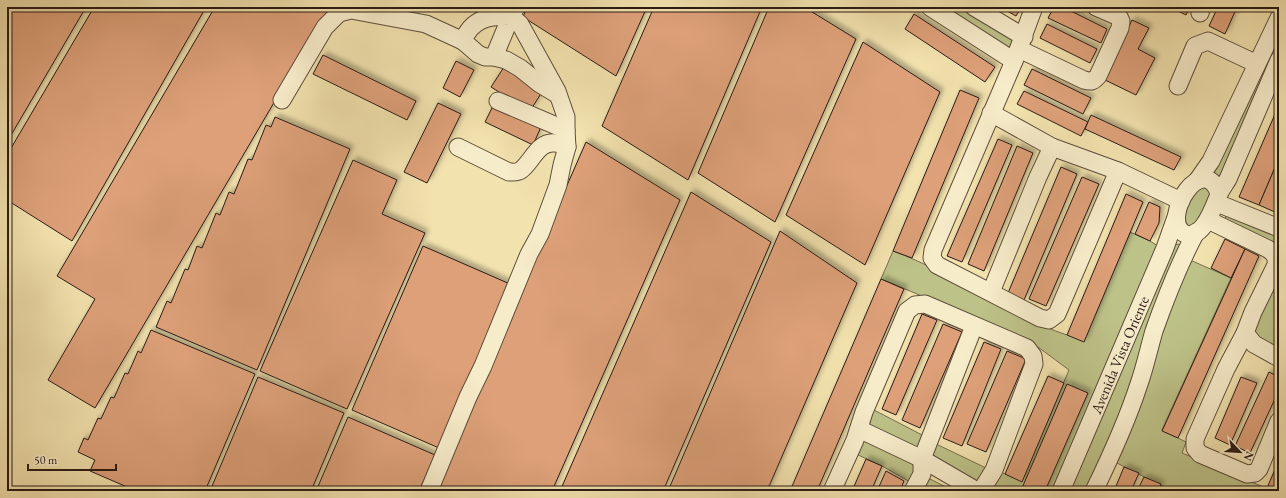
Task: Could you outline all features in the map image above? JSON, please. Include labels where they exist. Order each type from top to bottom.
[{"type":"street","points":[[930,7],[1090,82],[1098,76],[1120,28],[1121,21],[1119,17],[1096,7]]},
{"type":"street","points":[[974,7],[1019,49]]},
{"type":"street","points":[[1034,7],[1019,49],[933,250],[932,258],[937,265],[1040,318],[1049,320],[1057,314],[1118,171]]},
{"type":"street","points":[[282,100],[325,26],[339,13],[350,10],[426,24],[463,41],[478,54],[485,57],[494,57],[506,60],[520,68],[540,84],[559,95]]},
{"type":"street","points":[[463,41],[466,33],[484,18],[514,12]]},
{"type":"street","points":[[494,57],[514,12]]},
{"type":"street","points":[[429,491],[529,254],[540,234],[556,191],[568,147],[566,117],[559,95],[514,12]]},
{"type":"street","name":"Avenida Vista Oriente","points":[[1061,491],[1162,255],[1181,201],[1191,184],[1197,181],[1211,161],[1279,18]]},
{"type":"street","points":[[1178,86],[1195,46],[1208,41],[1257,64]]},
{"type":"street","name":"Avenida Vista Oriente","points":[[1094,491],[1128,415],[1140,383],[1154,332],[1184,256],[1196,232],[1208,220],[1228,180],[1279,60]]},
{"type":"street","points":[[498,101],[566,130]]},
{"type":"street","points":[[991,113],[1052,147],[1118,171],[1181,201]]},
{"type":"street","points":[[458,147],[509,172],[516,172],[521,170],[534,154],[544,146],[554,143],[568,147]]},
{"type":"street","points":[[991,292],[1038,176],[1052,147]]},
{"type":"street","points":[[1197,181],[1203,179],[1210,180],[1216,186],[1218,198],[1279,228]]},
{"type":"street","points":[[1176,217],[1177,227],[1184,233],[1190,234],[1196,232]]},
{"type":"street","points":[[1208,220],[1273,252],[1276,257],[1276,265],[1253,312],[1246,333],[1226,369],[1195,439],[1195,448],[1200,454],[1247,474],[1255,473],[1260,468],[1279,422]]},
{"type":"street","points":[[832,491],[859,430],[864,412],[907,311],[915,305],[925,304],[1027,348],[1033,356],[1034,364],[994,470],[982,491]]},
{"type":"street","points":[[913,491],[922,474],[922,459],[974,326]]},
{"type":"street","points":[[1246,333],[1254,344],[1279,358]]},
{"type":"street","points":[[859,430],[922,459],[978,491]]},
{"type":"path","points":[[1279,302],[1275,314],[1279,327]]},
{"type":"green space","points":[[938,7],[962,7],[1016,38],[1011,49]]},
{"type":"green space","points":[[1279,29],[1279,50],[1221,184],[1212,175],[1215,159]]},
{"type":"green space","points":[[1198,182],[1217,197],[1189,230],[1181,219]]},
{"type":"green space","points":[[1227,214],[1278,233],[1276,239],[1273,242],[1225,219]]},
{"type":"green space","points":[[1130,232],[1158,246],[1055,491],[988,491],[998,471],[1022,481],[1069,370],[1038,347],[982,321],[881,279],[893,251],[937,271],[1023,317],[1067,335]]},
{"type":"green space","points":[[1178,244],[1185,247],[1089,491],[1069,491],[1172,246]]},
{"type":"green space","points":[[1190,260],[1231,278],[1162,430],[1186,442],[1182,453],[1273,491],[1172,491],[1113,461],[1159,334]]},
{"type":"green space","points":[[1279,271],[1279,349],[1255,335],[1254,328]]},
{"type":"green space","points":[[874,410],[924,436],[917,450],[873,428],[868,422]]},
{"type":"green space","points":[[864,440],[915,463],[912,483],[882,466],[856,454]]},
{"type":"green space","points":[[934,443],[986,468],[979,484],[929,456]]},
{"type":"green space","points":[[926,479],[930,479],[954,491],[920,491]]},
{"type":"building","points":[[7,7],[86,7],[7,142]]},
{"type":"building","points":[[94,7],[206,7],[72,241],[7,200],[7,155]]},
{"type":"building","points":[[215,7],[330,7],[95,408],[48,380],[95,299],[57,276]]},
{"type":"building","points":[[365,7],[395,7],[394,14]]},
{"type":"building","points":[[527,7],[647,7],[616,76],[523,17]]},
{"type":"building","points":[[654,7],[762,7],[688,180],[602,126]]},
{"type":"building","points":[[769,7],[804,7],[856,39],[775,222],[698,173]]},
{"type":"building","points":[[1000,7],[1021,7],[1016,16]]},
{"type":"building","points":[[1054,7],[1063,7],[1107,29],[1101,43],[1048,18]]},
{"type":"building","points":[[1170,7],[1190,7],[1186,15]]},
{"type":"building","points":[[1218,7],[1237,7],[1225,34],[1209,26]]},
{"type":"building","points":[[914,14],[995,67],[985,82],[905,29]]},
{"type":"building","points":[[1132,20],[1149,28],[1138,49],[1155,58],[1136,95],[1103,79]]},
{"type":"building","points":[[1047,24],[1097,49],[1090,63],[1040,38]]},
{"type":"building","points":[[863,42],[940,92],[865,265],[786,215]]},
{"type":"building","points":[[323,55],[416,101],[407,120],[313,74]]},
{"type":"building","points":[[456,61],[474,70],[460,97],[443,88]]},
{"type":"building","points":[[504,67],[542,92],[530,111],[491,87]]},
{"type":"building","points":[[1032,69],[1091,98],[1083,114],[1024,85]]},
{"type":"building","points":[[960,90],[979,98],[912,258],[893,251]]},
{"type":"building","points":[[1024,91],[1088,122],[1081,136],[1017,104]]},
{"type":"building","points":[[438,103],[461,114],[427,183],[404,172]]},
{"type":"building","points":[[494,104],[541,127],[533,145],[485,122]]},
{"type":"building","points":[[1279,105],[1279,158],[1259,205],[1239,197]]},
{"type":"building","points":[[1091,115],[1181,157],[1174,170],[1085,129]]},
{"type":"building","points":[[275,117],[350,149],[257,370],[156,327],[167,301],[171,303],[185,269],[188,270],[197,246],[202,248],[216,213],[220,215],[229,192],[234,194],[248,159],[252,160],[266,125],[271,127]]},
{"type":"building","points":[[998,139],[1012,145],[962,262],[947,256]]},
{"type":"building","points":[[586,142],[680,200],[552,491],[433,491]]},
{"type":"building","points":[[1017,146],[1033,153],[984,271],[968,264]]},
{"type":"building","points":[[1279,158],[1279,209],[1277,213],[1259,205]]},
{"type":"building","points":[[353,160],[397,180],[382,214],[425,233],[347,409],[260,371]]},
{"type":"building","points":[[1061,167],[1077,174],[1024,300],[1008,293]]},
{"type":"building","points":[[1082,177],[1099,184],[1046,306],[1029,299]]},
{"type":"building","points":[[691,192],[771,242],[663,491],[560,491]]},
{"type":"building","points":[[1126,194],[1143,202],[1084,342],[1067,335]]},
{"type":"building","points":[[1149,202],[1160,207],[1159,223],[1150,241],[1135,234]]},
{"type":"building","points":[[780,231],[857,283],[767,491],[668,491]]},
{"type":"building","points":[[1225,239],[1245,249],[1231,278],[1211,268]]},
{"type":"building","points":[[423,246],[510,284],[439,448],[352,410]]},
{"type":"building","points":[[1245,249],[1259,256],[1178,438],[1162,431]]},
{"type":"building","points":[[881,279],[904,289],[817,491],[790,491]]},
{"type":"building","points":[[922,314],[937,320],[896,415],[882,409]]},
{"type":"building","points":[[943,324],[962,332],[920,428],[902,420]]},
{"type":"building","points":[[151,330],[255,374],[205,491],[133,491],[134,490],[90,471],[95,460],[78,452],[84,438],[88,440],[98,418],[101,419],[111,397],[114,398],[125,373],[128,374],[138,351],[141,353]]},
{"type":"building","points":[[984,342],[1001,349],[962,446],[943,438]]},
{"type":"building","points":[[1007,351],[1026,359],[986,452],[967,444]]},
{"type":"building","points":[[1269,372],[1279,377],[1279,390],[1250,453],[1235,446]]},
{"type":"building","points":[[1048,376],[1064,383],[1022,482],[1005,474]]},
{"type":"building","points":[[258,377],[344,413],[311,491],[210,491]]},
{"type":"building","points":[[1241,377],[1257,383],[1230,445],[1215,438]]},
{"type":"building","points":[[1067,384],[1088,393],[1045,491],[1029,491],[1022,488]]},
{"type":"building","points":[[348,417],[435,455],[419,491],[316,491]]},
{"type":"building","points":[[866,459],[882,466],[871,491],[852,491]]},
{"type":"building","points":[[1279,460],[1279,491],[1273,491],[1267,488]]},
{"type":"building","points":[[1124,467],[1139,473],[1131,491],[1114,491]]},
{"type":"building","points":[[886,471],[904,481],[900,491],[877,491]]},
{"type":"building","points":[[1144,477],[1161,484],[1158,491],[1137,491]]}]
